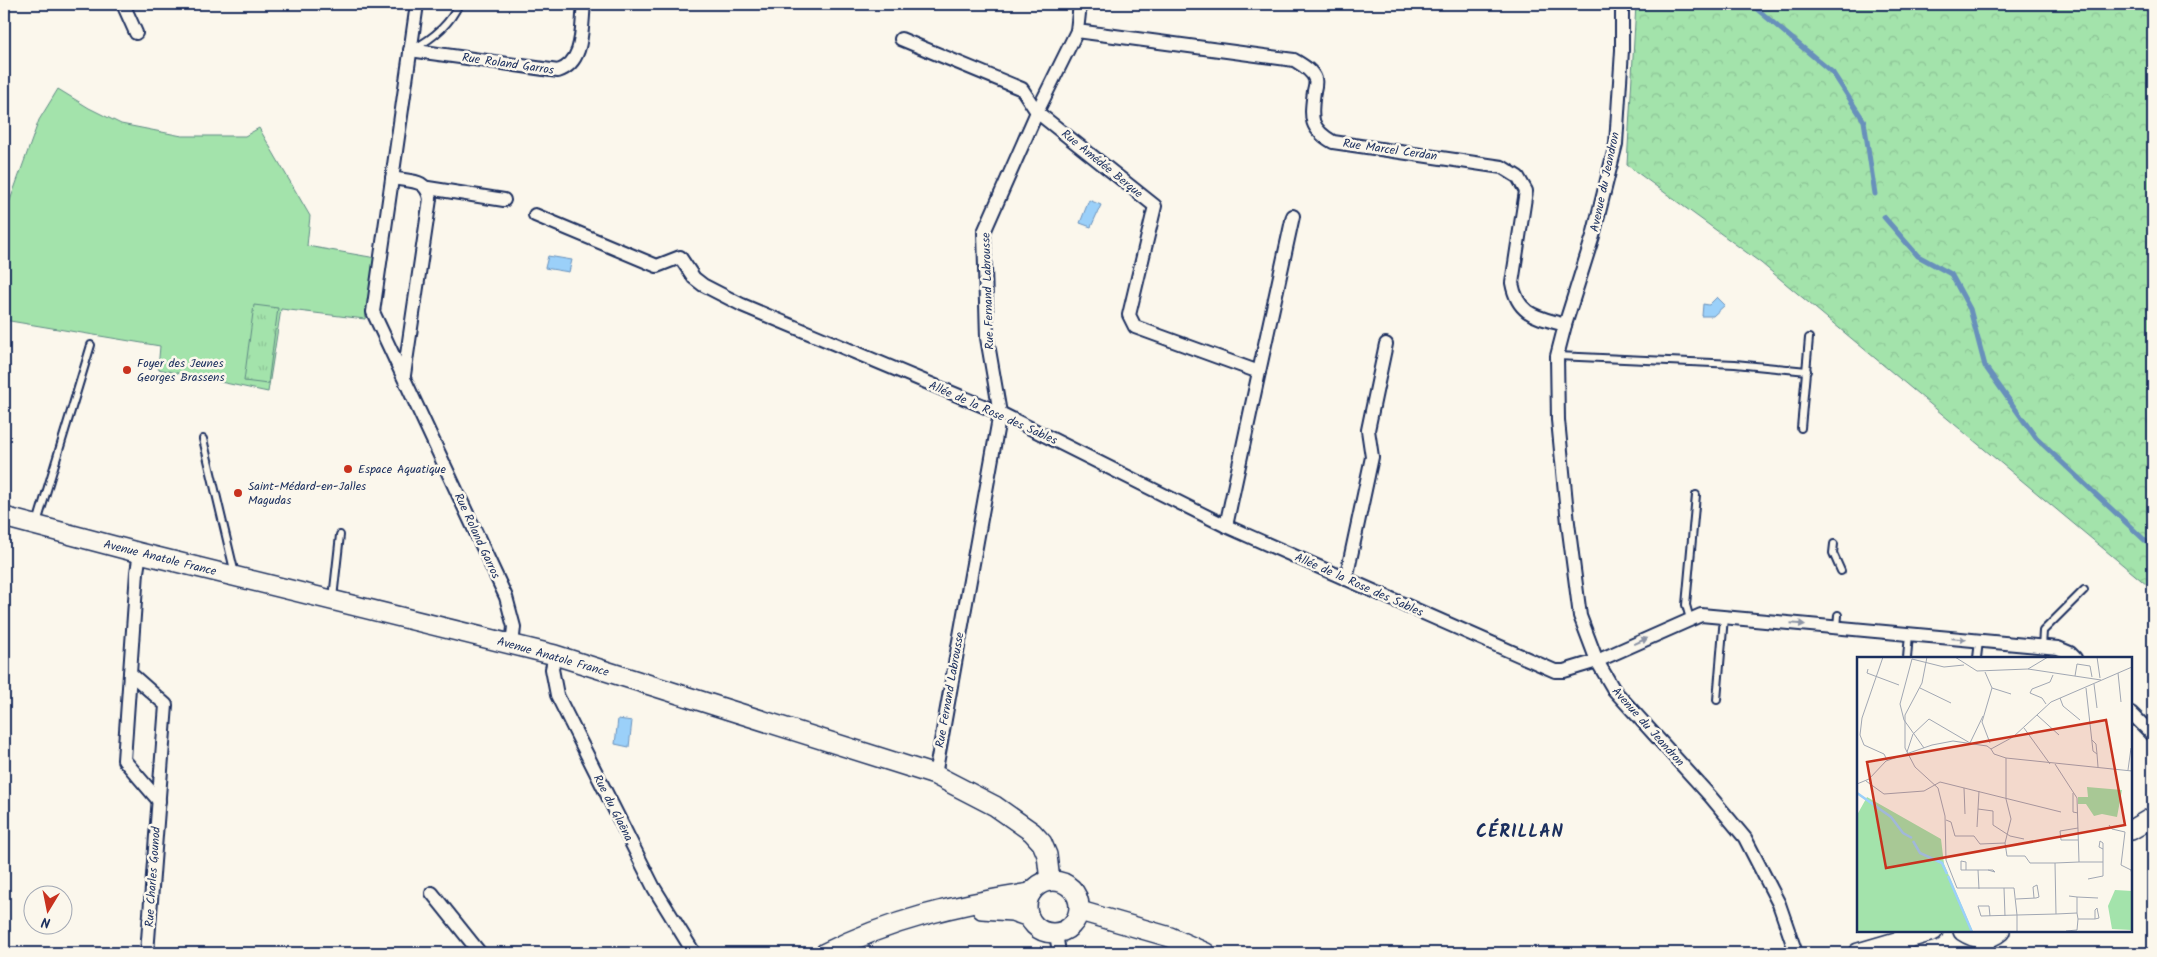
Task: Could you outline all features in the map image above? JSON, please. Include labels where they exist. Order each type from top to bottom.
[{"type":"street","points":[[123,4],[136,33]]},
{"type":"street","name":"Rue Roland Garros","points":[[417,4],[373,312],[506,597],[514,627],[512,645]]},
{"type":"street","name":"Rue Roland Garros","points":[[410,50],[558,71],[567,68],[577,55],[584,4]]},
{"type":"street","points":[[1077,31],[1080,4]]},
{"type":"street","name":"Avenue du Jeandron","points":[[1622,4],[1622,50],[1616,144],[1593,236],[1557,356],[1558,420],[1568,523],[1580,616],[1596,661],[1614,690],[1710,796],[1745,838],[1779,904],[1796,953]]},
{"type":"street","name":"Rue Fernand Labrousse","points":[[935,775],[1000,414],[987,338],[984,232],[1037,112],[1077,31]]},
{"type":"street","name":"Rue Marcel Cerdan","points":[[1077,31],[1294,60],[1309,71],[1316,80],[1311,112],[1314,126],[1322,136],[1333,142],[1502,167],[1518,177],[1526,191],[1512,283],[1514,294],[1520,306],[1529,314],[1565,325]]},
{"type":"street","points":[[901,39],[1022,89],[1037,112]]},
{"type":"street","name":"Rue Amédée Berque","points":[[1037,112],[1155,206],[1129,315],[1135,327],[1259,372]]},
{"type":"street","points":[[392,178],[423,184],[428,188],[504,200]]},
{"type":"street","name":"Rue Roland Garros","points":[[404,375],[430,199],[428,188]]},
{"type":"street","name":"Allée de la Rose des Sables","points":[[535,215],[657,266],[680,258],[694,278],[703,285],[742,305],[1000,414],[1226,526],[1555,671],[1564,672],[1596,661],[1690,619],[1701,616],[2058,648],[2070,653],[2074,657]]},
{"type":"street","points":[[1226,526],[1293,216]]},
{"type":"street","points":[[1346,579],[1372,458],[1368,430],[1386,344]]},
{"type":"street","name":"Avenue Anatole France","points":[[4,517],[140,553],[555,655],[935,775],[995,806],[1032,832],[1042,843],[1047,855],[1050,881]]},
{"type":"street","points":[[140,553],[137,572],[124,760],[158,801]]},
{"type":"street","name":"Rue du Glaëna","points":[[555,655],[552,670],[557,695],[654,888],[694,953]]},
{"type":"street","name":"Rue Charles Gounod","points":[[130,673],[166,705],[147,953]]},
{"type":"street","points":[[2132,714],[2153,735]]},
{"type":"street","points":[[2132,829],[2153,817]]},
{"type":"street","points":[[1050,881],[1066,883],[1072,888],[1080,903],[1080,911],[1072,926],[1056,933],[1040,930],[1029,917],[1028,900],[1031,893],[1036,887],[1050,881]]},
{"type":"street","points":[[432,893],[480,953]]},
{"type":"street","points":[[825,953],[871,931],[896,922],[985,901],[1031,893]]},
{"type":"street","points":[[959,908],[1002,909],[1029,917]]},
{"type":"street","points":[[1080,911],[1170,937],[1206,953]]},
{"type":"street","points":[[1858,953],[1930,932]]},
{"type":"street","points":[[1965,932],[1971,936],[1992,940]]},
{"type":"street","points":[[1056,933],[1059,953]]},
{"type":"lane","points":[[410,50],[430,40],[450,18],[459,4]]},
{"type":"lane","points":[[1802,428],[1809,338]]},
{"type":"lane","points":[[36,526],[91,345]]},
{"type":"lane","points":[[1557,356],[1735,364],[1806,371]]},
{"type":"lane","points":[[203,439],[236,577]]},
{"type":"lane","points":[[1690,619],[1686,605],[1696,495]]},
{"type":"lane","points":[[333,600],[340,535]]},
{"type":"lane","points":[[1834,544],[1833,553],[1841,571]]},
{"type":"lane","points":[[2042,647],[2043,630],[2084,590]]},
{"type":"lane","points":[[1837,628],[1838,614]]},
{"type":"lane","points":[[1717,700],[1724,617]]},
{"type":"lane","points":[[1907,657],[1909,634]]},
{"type":"lane","points":[[1978,657],[1979,641]]},
{"type":"green space","points":[[1636,4],[2153,4],[2153,590],[1761,263],[1627,165]]},
{"type":"green space","points":[[58,89],[89,108],[121,124],[182,136],[245,136],[259,128],[310,216],[307,246],[376,258],[365,319],[281,309],[268,392],[158,369],[160,346],[4,320],[4,217],[39,120]]},
{"type":"green space","points":[[254,305],[278,308],[268,384],[244,381]]},
{"type":"water","points":[[1089,200],[1101,205],[1091,227],[1080,223]]},
{"type":"water","points":[[548,256],[572,260],[569,272],[545,268]]},
{"type":"water","points":[[1717,297],[1725,305],[1713,316],[1702,316],[1703,304],[1709,305]]},
{"type":"water","points":[[618,719],[632,721],[629,747],[615,744]]},
{"type":"waterway","points":[[1751,4],[1833,73],[1864,121],[1875,194]]},
{"type":"waterway","points":[[1884,217],[1918,256],[1951,274],[1970,309],[1985,366],[2036,438],[2153,548]]},
{"type":"place","name":"Foyer des Jeunes Georges Brassens","points":[[127,370]]},
{"type":"place","name":"Espace Aquatique","points":[[348,469]]},
{"type":"place","name":"Saint-Médard-en-Jalles Magudas","points":[[238,493]]},
{"type":"district","name":"CÉRILLAN","points":[[1520,832]]}]
